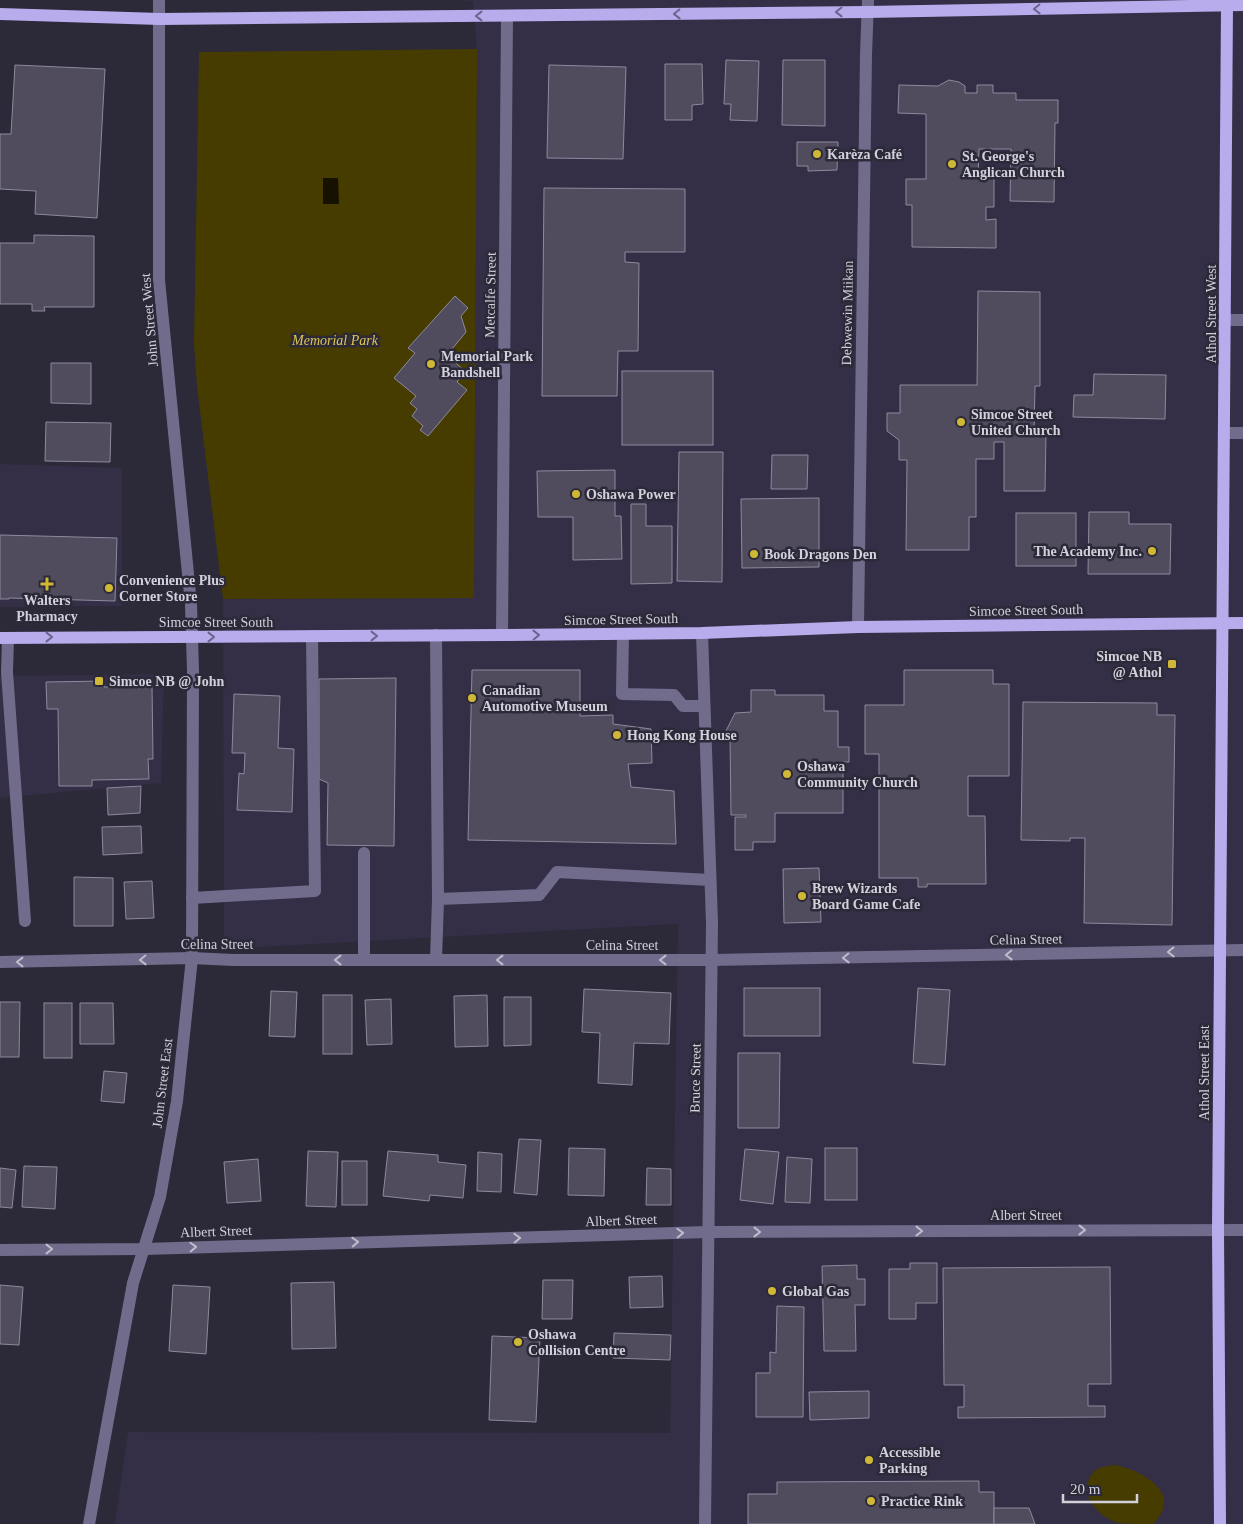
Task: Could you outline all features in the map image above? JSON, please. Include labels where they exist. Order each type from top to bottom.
[{"type":"main road","points":[[0,14],[160,19],[508,16],[868,6],[1243,5]]},
{"type":"main road","name":"Athol Street West","points":[[1224,623],[1228,6]]},
{"type":"main road","name":"Athol Street East","points":[[1220,1524],[1218,1230],[1222,658],[1224,623]]},
{"type":"main road","name":"Simcoe Street South","points":[[4,638],[622,634],[858,627],[1243,623]]},
{"type":"street","name":"John Street West","points":[[160,0],[159,280],[190,583],[192,636]]},
{"type":"street","name":"Debwewin Miikan","points":[[858,627],[868,6]]},
{"type":"street","name":"Metcalfe Street","points":[[502,635],[508,16]]},
{"type":"street","points":[[1226,320],[1243,320]]},
{"type":"street","points":[[1225,433],[1243,433]]},
{"type":"street","name":"Bruce Street","points":[[702,633],[711,960],[705,1524]]},
{"type":"street","points":[[622,634],[622,694],[674,695],[684,706],[704,706]]},
{"type":"street","name":"John Street East","points":[[89,1524],[133,1283],[160,1198],[174,1120],[192,958],[192,636]]},
{"type":"street","points":[[192,898],[314,892],[312,636]]},
{"type":"street","points":[[436,636],[438,899],[436,960]]},
{"type":"street","points":[[4,638],[25,921]]},
{"type":"street","points":[[364,853],[364,960]]},
{"type":"street","points":[[438,899],[539,895],[557,872],[710,880]]},
{"type":"street","name":"Celina Street","points":[[0,962],[192,958],[711,960],[1243,950]]},
{"type":"street","name":"Albert Street","points":[[0,1250],[144,1248],[708,1232],[1243,1230]]},
{"type":"shaded area","points":[[459,0],[1243,0],[1243,1524],[115,1524],[128,1432],[670,1433],[678,924],[224,949],[223,599],[474,598],[477,49],[473,1]]},
{"type":"shaded area","points":[[323,178],[338,178],[339,204],[323,204]]},
{"type":"shaded area","points":[[0,464],[122,468],[122,606],[0,607]]},
{"type":"shaded area","points":[[164,674],[161,783],[0,798],[0,676]]},
{"type":"green space","name":"Memorial Park","points":[[477,49],[474,598],[223,599],[197,386],[194,344],[199,52]]},
{"type":"green space","points":[[1115,1465],[1137,1472],[1156,1485],[1162,1493],[1164,1503],[1162,1513],[1153,1524],[1118,1523],[1099,1512],[1090,1500],[1087,1486],[1090,1477],[1098,1469]]},
{"type":"building","points":[[726,60],[759,61],[757,121],[730,120],[731,104],[724,104]]},
{"type":"building","points":[[783,60],[825,60],[825,126],[782,125]]},
{"type":"building","points":[[665,64],[702,64],[703,104],[692,105],[692,120],[665,120]]},
{"type":"building","points":[[15,65],[105,69],[97,218],[35,214],[36,191],[0,189],[0,134],[11,134]]},
{"type":"building","points":[[549,65],[626,67],[623,159],[547,158]]},
{"type":"building","name":"St. George's Anglican Church","points":[[949,80],[959,82],[965,86],[965,93],[977,93],[977,85],[993,85],[993,93],[1016,93],[1016,100],[1058,100],[1058,123],[1055,123],[1054,202],[1010,201],[1011,149],[979,149],[978,178],[994,178],[994,207],[986,207],[986,220],[996,219],[996,248],[912,247],[912,205],[906,205],[906,179],[926,179],[926,114],[898,113],[899,85],[938,86]]},
{"type":"building","name":"Karèza Café","points":[[797,142],[838,142],[837,170],[808,171],[808,166],[797,166]]},
{"type":"building","points":[[544,188],[685,189],[685,252],[625,252],[625,262],[639,263],[638,351],[618,351],[617,396],[542,396]]},
{"type":"building","points":[[34,235],[94,236],[94,307],[44,307],[45,311],[32,311],[32,304],[0,304],[0,243],[34,243]]},
{"type":"building","name":"Simcoe Street United Church","points":[[978,291],[1040,292],[1040,386],[1035,386],[1034,432],[1046,432],[1045,491],[1004,491],[1004,442],[994,442],[994,459],[976,459],[976,517],[969,517],[969,550],[906,550],[907,460],[899,460],[899,440],[887,431],[887,413],[900,413],[900,385],[977,385]]},
{"type":"building","name":"Memorial Park Bandshell","points":[[455,296],[468,308],[461,316],[466,332],[452,349],[448,350],[448,356],[465,371],[457,382],[467,390],[428,436],[420,430],[423,426],[412,416],[417,409],[410,403],[416,396],[394,378],[415,353],[408,348]]},
{"type":"building","points":[[51,363],[91,363],[91,404],[51,403]]},
{"type":"building","points":[[622,371],[713,371],[713,445],[622,445]]},
{"type":"building","points":[[1094,374],[1166,375],[1165,419],[1073,417],[1074,395],[1093,395]]},
{"type":"building","points":[[46,422],[111,423],[110,462],[45,461]]},
{"type":"building","points":[[679,452],[723,452],[722,582],[677,581]]},
{"type":"building","points":[[772,455],[808,455],[807,489],[771,489]]},
{"type":"building","name":"Oshawa Power","points":[[615,470],[615,516],[621,516],[622,559],[573,560],[573,517],[538,517],[537,471]]},
{"type":"building","points":[[819,498],[819,567],[742,568],[741,499]]},
{"type":"building","points":[[631,504],[646,504],[646,526],[672,526],[672,583],[631,584]]},
{"type":"building","points":[[1089,512],[1129,512],[1129,524],[1171,524],[1170,574],[1088,574]]},
{"type":"building","points":[[1016,513],[1076,513],[1076,566],[1016,566]]},
{"type":"building","points":[[0,535],[117,538],[115,601],[0,599]]},
{"type":"building","points":[[472,670],[580,670],[580,716],[613,715],[613,724],[651,729],[652,763],[628,764],[631,787],[674,791],[676,844],[468,840]]},
{"type":"building","points":[[904,670],[993,670],[993,684],[1009,684],[1009,776],[968,776],[968,816],[985,816],[986,884],[927,884],[927,887],[918,887],[918,878],[879,878],[879,754],[865,754],[865,705],[904,705]]},
{"type":"building","points":[[396,678],[394,846],[327,845],[328,783],[319,779],[319,679]]},
{"type":"building","points":[[104,681],[104,687],[152,686],[153,759],[148,759],[149,779],[92,780],[92,786],[59,786],[58,709],[47,709],[46,682]]},
{"type":"building","name":"Oshawa Community Church","points":[[751,690],[775,690],[775,695],[824,695],[824,711],[838,711],[838,747],[849,747],[849,762],[843,762],[843,813],[775,813],[775,842],[753,842],[753,850],[735,850],[735,817],[746,817],[746,815],[731,815],[730,736],[725,733],[735,713],[751,712]]},
{"type":"building","points":[[234,694],[280,696],[278,748],[294,749],[292,812],[237,810],[239,773],[244,774],[245,753],[232,753]]},
{"type":"building","points":[[1023,702],[1157,703],[1157,715],[1175,715],[1172,925],[1084,923],[1085,838],[1070,838],[1070,841],[1021,840]]},
{"type":"building","points":[[141,786],[140,813],[108,815],[107,788]]},
{"type":"building","points":[[141,826],[142,853],[103,855],[102,827]]},
{"type":"building","name":"Brew Wizards Board Game Cafe","points":[[819,868],[821,922],[784,923],[783,869]]},
{"type":"building","points":[[74,877],[113,878],[113,926],[74,926]]},
{"type":"building","points":[[152,881],[154,918],[126,919],[124,882]]},
{"type":"building","points":[[744,988],[820,988],[820,1036],[744,1036]]},
{"type":"building","points":[[918,988],[950,990],[945,1065],[913,1063]]},
{"type":"building","points":[[584,989],[671,993],[669,1044],[634,1043],[632,1085],[598,1083],[600,1033],[582,1032]]},
{"type":"building","points":[[271,991],[297,992],[295,1037],[269,1036]]},
{"type":"building","points":[[323,995],[352,995],[352,1054],[323,1054]]},
{"type":"building","points":[[487,995],[488,1046],[455,1047],[454,996]]},
{"type":"building","points":[[504,997],[531,997],[531,1045],[504,1046]]},
{"type":"building","points":[[391,999],[392,1044],[367,1045],[365,1000]]},
{"type":"building","points":[[0,1002],[20,1002],[19,1057],[0,1057]]},
{"type":"building","points":[[44,1003],[72,1003],[72,1058],[44,1058]]},
{"type":"building","points":[[80,1003],[113,1003],[114,1044],[80,1044]]},
{"type":"building","points":[[738,1053],[780,1053],[779,1128],[738,1128]]},
{"type":"building","points":[[104,1071],[127,1073],[124,1103],[101,1101]]},
{"type":"building","points":[[519,1139],[541,1140],[537,1195],[514,1193]]},
{"type":"building","points":[[569,1148],[605,1149],[604,1196],[568,1195]]},
{"type":"building","points":[[825,1148],[857,1148],[857,1200],[825,1200]]},
{"type":"building","points":[[745,1149],[779,1152],[773,1204],[740,1200]]},
{"type":"building","points":[[308,1151],[338,1152],[336,1207],[306,1206]]},
{"type":"building","points":[[388,1151],[438,1155],[438,1162],[466,1165],[463,1198],[430,1195],[429,1201],[383,1196]]},
{"type":"building","points":[[478,1152],[502,1154],[501,1192],[477,1191]]},
{"type":"building","points":[[787,1157],[812,1159],[810,1203],[785,1202]]},
{"type":"building","points":[[258,1159],[261,1201],[227,1203],[224,1162]]},
{"type":"building","points":[[342,1161],[367,1161],[367,1205],[342,1205]]},
{"type":"building","points":[[24,1166],[57,1167],[55,1209],[22,1207]]},
{"type":"building","points":[[0,1168],[16,1170],[12,1208],[0,1207]]},
{"type":"building","points":[[647,1168],[671,1169],[671,1205],[646,1205]]},
{"type":"building","points":[[910,1263],[937,1263],[937,1303],[916,1303],[916,1319],[889,1319],[889,1269],[910,1269]]},
{"type":"building","points":[[857,1265],[857,1279],[865,1279],[865,1305],[855,1305],[856,1351],[824,1351],[822,1266]]},
{"type":"building","points":[[1110,1267],[1111,1384],[1088,1384],[1088,1406],[1105,1406],[1105,1417],[958,1418],[958,1407],[964,1407],[964,1385],[944,1385],[943,1268]]},
{"type":"building","points":[[662,1276],[663,1307],[630,1308],[629,1277]]},
{"type":"building","points":[[543,1280],[573,1280],[572,1319],[542,1319]]},
{"type":"building","points":[[334,1282],[336,1348],[292,1349],[291,1283]]},
{"type":"building","points":[[0,1285],[23,1287],[19,1345],[0,1344]]},
{"type":"building","points":[[173,1285],[210,1287],[206,1354],[169,1351]]},
{"type":"building","points":[[777,1306],[804,1307],[803,1417],[756,1417],[756,1373],[770,1373],[770,1352],[776,1353]]},
{"type":"building","points":[[614,1333],[671,1335],[670,1360],[613,1358]]},
{"type":"building","points":[[492,1336],[540,1338],[536,1422],[489,1420]]},
{"type":"building","points":[[869,1391],[869,1418],[810,1420],[809,1392]]},
{"type":"building","name":"Practice Rink","points":[[979,1481],[979,1492],[994,1492],[994,1524],[748,1524],[748,1494],[777,1494],[777,1482]]},
{"type":"building","points":[[994,1508],[1029,1508],[1035,1524],[994,1524]]},
{"type":"place","name":"Karèza Café","points":[[817,154]]},
{"type":"place","name":"St. George's Anglican Church","points":[[952,164]]},
{"type":"place","name":"Memorial Park Bandshell","points":[[431,364]]},
{"type":"place","name":"Simcoe Street United Church","points":[[961,422]]},
{"type":"place","name":"Oshawa Power","points":[[576,494]]},
{"type":"place","name":"The Academy Inc.","points":[[1152,551]]},
{"type":"place","name":"Book Dragons Den","points":[[754,554]]},
{"type":"place","name":"Walters Pharmacy","points":[[47,584]]},
{"type":"place","name":"Convenience Plus Corner Store","points":[[109,588]]},
{"type":"place","name":"Simcoe NB @ Athol","points":[[1172,664]]},
{"type":"place","name":"Simcoe NB @ John","points":[[99,681]]},
{"type":"place","name":"Canadian Automotive Museum","points":[[472,698]]},
{"type":"place","name":"Hong Kong House","points":[[617,735]]},
{"type":"place","name":"Oshawa Community Church","points":[[787,774]]},
{"type":"place","name":"Brew Wizards Board Game Cafe","points":[[802,896]]},
{"type":"place","name":"Global Gas","points":[[772,1291]]},
{"type":"place","name":"Oshawa Collision Centre","points":[[518,1342]]},
{"type":"place","name":"Accessible Parking","points":[[869,1460]]},
{"type":"place","name":"Practice Rink","points":[[871,1501]]}]
